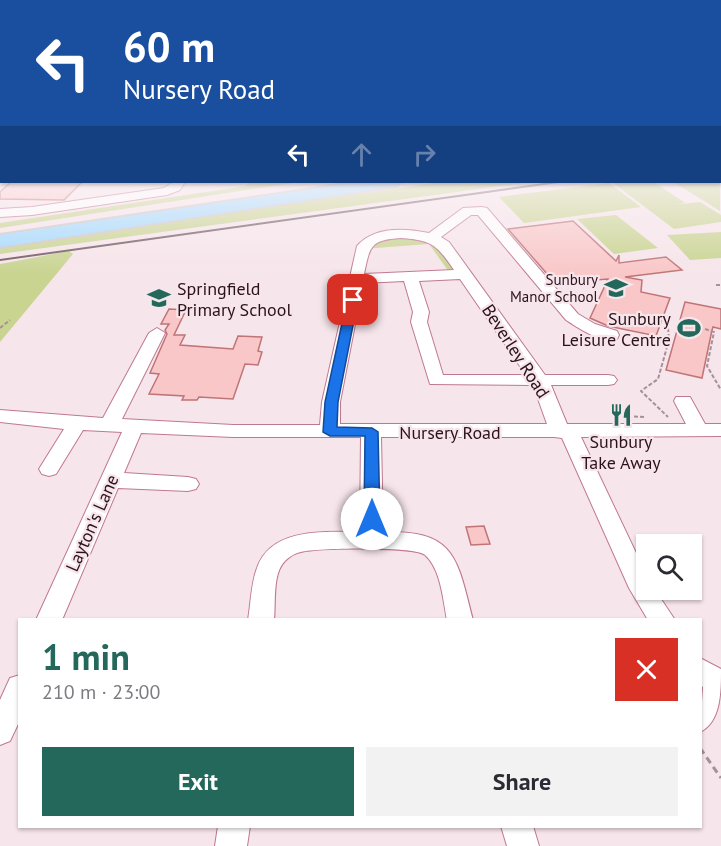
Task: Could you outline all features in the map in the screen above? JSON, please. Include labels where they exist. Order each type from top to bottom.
[{"type":"highway","points":[[0,232],[256,196]]},
{"type":"highway","points":[[0,241],[268,196]]},
{"type":"street","points":[[0,213],[122,196]]},
{"type":"street","points":[[330,432],[331,402],[362,249],[371,240],[401,234],[431,238],[454,220],[472,210],[482,211],[572,317],[589,328],[611,335]]},
{"type":"street","name":"Beverley Road","points":[[431,238],[444,245],[540,381],[641,588],[661,618]]},
{"type":"street","points":[[357,279],[465,274]]},
{"type":"street","points":[[410,276],[421,312],[419,322],[436,380],[608,380]]},
{"type":"street","points":[[109,425],[157,333]]},
{"type":"street","points":[[683,401],[699,430]]},
{"type":"street","name":"Nursery Road","points":[[0,416],[134,427],[330,432],[721,430]]},
{"type":"street","points":[[49,469],[76,423]]},
{"type":"street","name":"Layton's Lane","points":[[50,618],[134,427]]},
{"type":"street","points":[[372,432],[372,541]]},
{"type":"street","points":[[111,480],[188,484]]},
{"type":"street","points":[[261,618],[268,567],[273,557],[282,548],[295,543],[372,541],[418,542],[431,546],[446,568],[459,618]]},
{"type":"street","points":[[702,716],[716,696],[713,679]]},
{"type":"street","points":[[0,731],[18,691]]},
{"type":"street","points":[[231,846],[234,828]]},
{"type":"street","points":[[518,828],[523,846]]},
{"type":"path","points":[[716,285],[721,285]]},
{"type":"path","points":[[0,328],[10,320]]},
{"type":"path","points":[[668,328],[669,340],[657,379],[641,391],[674,422]]},
{"type":"path","points":[[705,329],[714,332],[707,366],[721,390]]},
{"type":"path","points":[[702,751],[721,778]]},
{"type":"green space","points":[[176,196],[205,196],[0,228],[0,223]]},
{"type":"green space","points":[[341,196],[423,196],[0,254],[0,246]]},
{"type":"green space","points":[[627,196],[641,207],[524,223],[499,197]]},
{"type":"green space","points":[[631,196],[675,196],[685,203],[672,205],[700,202],[721,215],[721,222],[674,229]]},
{"type":"green space","points":[[697,196],[720,196],[720,211]]},
{"type":"green space","points":[[616,215],[658,248],[614,254],[577,219]]},
{"type":"green space","points":[[721,232],[721,258],[690,260],[667,235]]},
{"type":"green space","points":[[380,236],[431,238],[455,269],[449,272],[429,244],[362,249]]},
{"type":"green space","points":[[69,251],[73,254],[0,342],[0,264]]},
{"type":"building","points":[[0,196],[68,196],[64,200],[0,199]]},
{"type":"building","points":[[573,221],[616,261],[619,255],[619,263],[666,257],[682,270],[625,277],[642,280],[641,292],[670,298],[656,336],[608,326],[590,318],[608,279],[555,283],[508,229]]},
{"type":"building","points":[[685,302],[721,309],[721,329],[713,327],[702,378],[666,370]]},
{"type":"building","points":[[169,309],[186,310],[174,335],[185,335],[180,345],[233,349],[238,336],[262,337],[258,351],[262,352],[258,365],[245,364],[233,399],[199,397],[197,400],[182,400],[184,396],[149,394],[159,374],[150,373],[167,334],[165,330],[169,324],[161,324]]},
{"type":"building","points":[[484,526],[490,544],[471,545],[466,527]]},
{"type":"railway","points":[[0,260],[454,196]]},
{"type":"place","name":"Sunbury Manor School","points":[[616,288]]},
{"type":"place","name":"Springfield Primary School","points":[[159,298]]},
{"type":"place","name":"Sunbury Leisure Centre","points":[[689,328]]},
{"type":"place","name":"Sunbury Take Away","points":[[621,415]]},
{"type":"route","points":[[353,300],[331,402],[330,432],[372,432],[372,519]]}]
